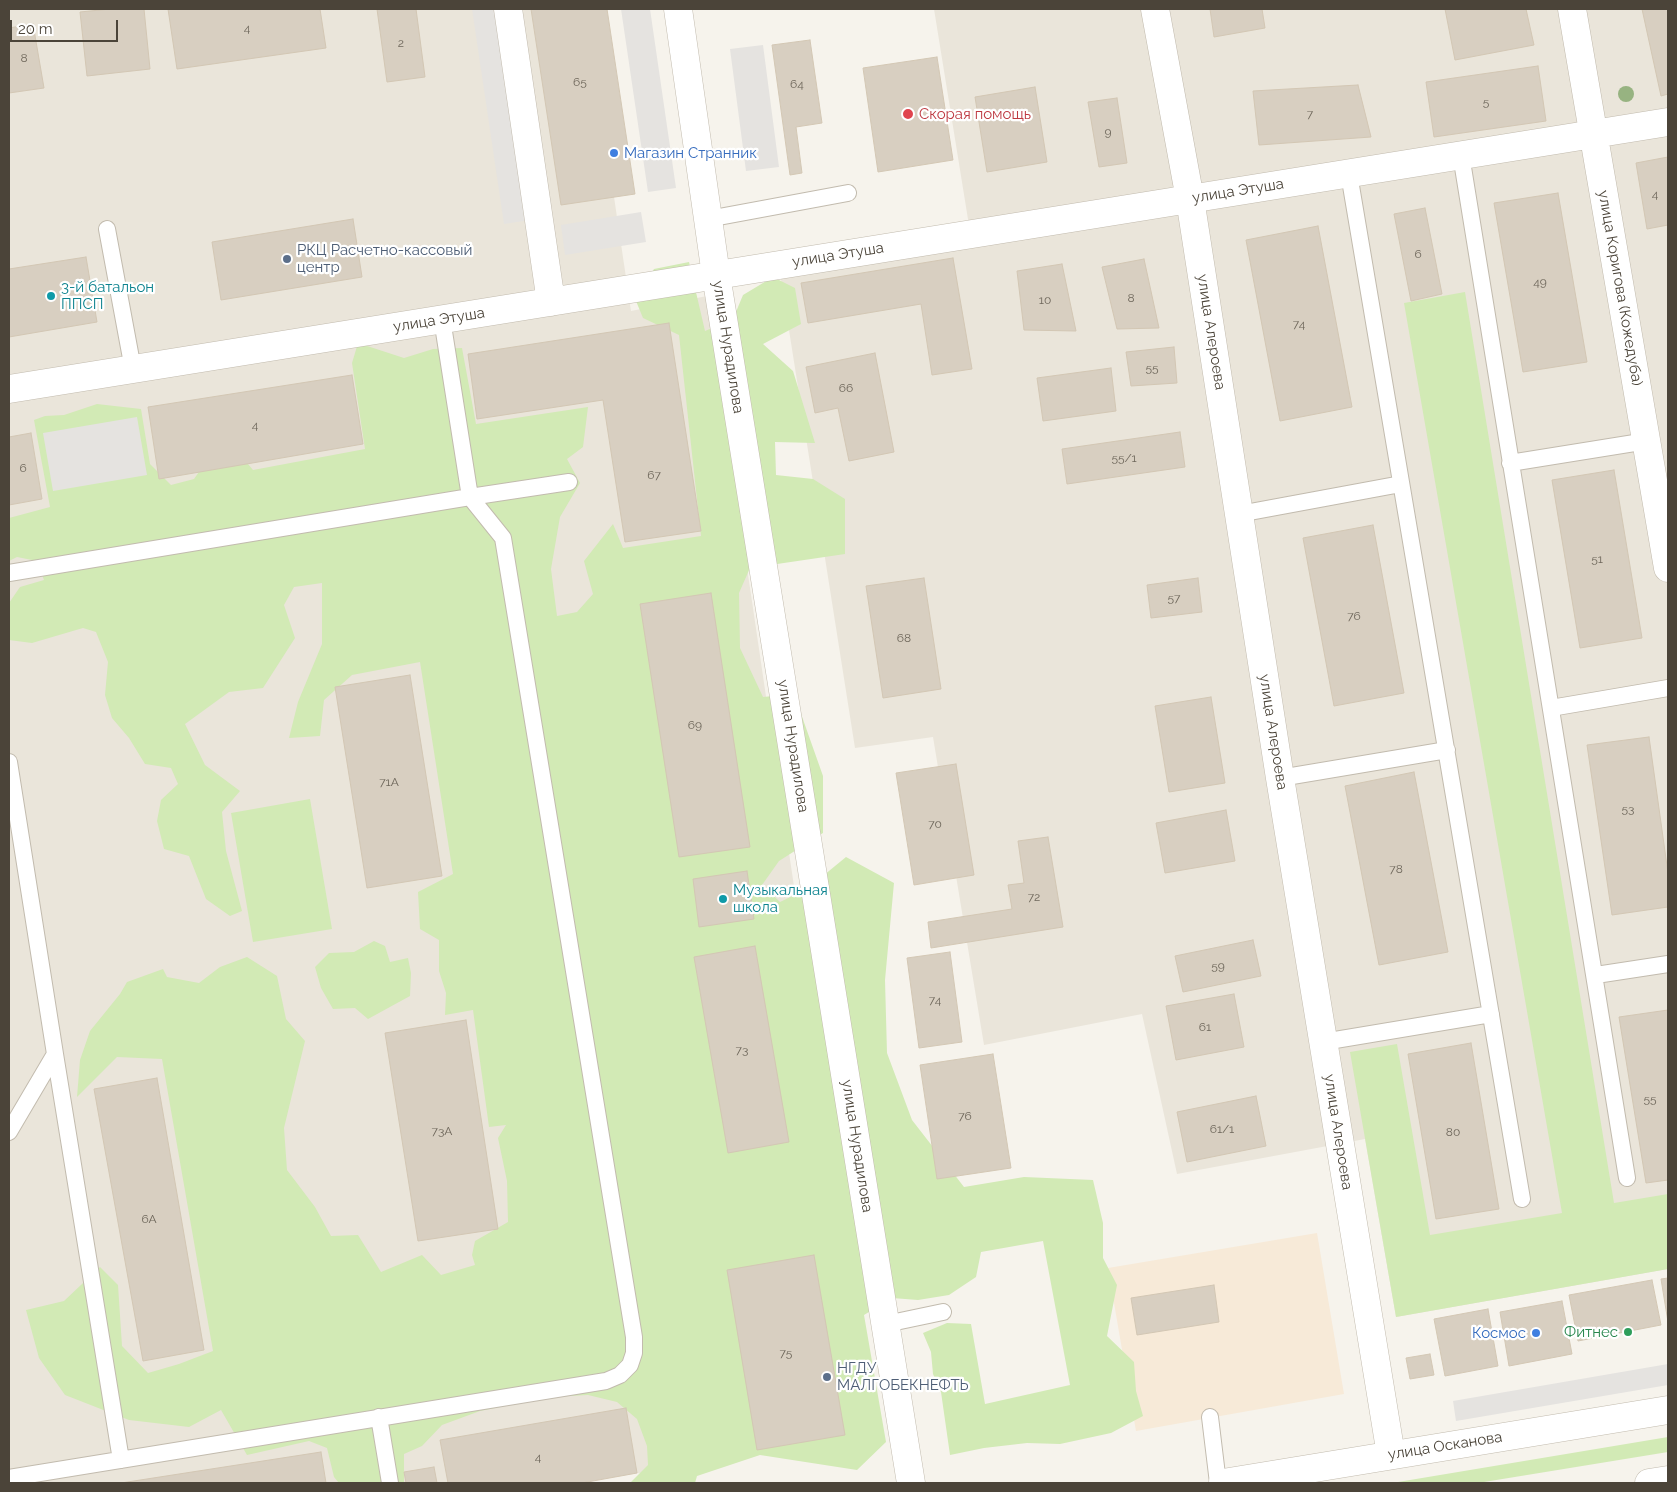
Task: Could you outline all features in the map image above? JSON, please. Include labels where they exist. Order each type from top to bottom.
[{"type":"street","points":[[508,9],[551,302]]},
{"type":"street","name":"улица Нурадилова","points":[[678,9],[716,275],[911,1483]]},
{"type":"street","name":"улица Алероева","points":[[1155,9],[1190,199],[1280,778],[1391,1455]]},
{"type":"street","name":"улица Коригова (Кожедуба)","points":[[1572,9],[1668,568]]},
{"type":"street","name":"улица Этуша","points":[[9,389],[1668,122]]},
{"type":"street","name":"улица Осканова","points":[[1223,1483],[1668,1410]]},
{"type":"street","points":[[1650,1483],[1668,1480]]},
{"type":"lane","points":[[1461,155],[1510,463],[1596,976],[1627,1178]]},
{"type":"lane","points":[[1349,174],[1522,1199]]},
{"type":"lane","points":[[708,219],[848,193]]},
{"type":"lane","points":[[107,229],[133,369]]},
{"type":"lane","points":[[9,1478],[606,1381],[620,1375],[630,1365],[634,1353],[633,1328],[504,538],[470,497],[442,319]]},
{"type":"lane","points":[[1510,463],[1646,441]]},
{"type":"lane","points":[[9,573],[570,482]]},
{"type":"lane","points":[[1239,514],[1401,484]]},
{"type":"lane","points":[[1551,708],[1668,688]]},
{"type":"lane","points":[[1280,778],[1447,750]]},
{"type":"lane","points":[[9,762],[121,1460]]},
{"type":"lane","points":[[1596,976],[1668,964]]},
{"type":"lane","points":[[1323,1042],[1491,1014]]},
{"type":"lane","points":[[9,1132],[55,1054]]},
{"type":"lane","points":[[886,1324],[943,1312]]},
{"type":"lane","points":[[1210,1417],[1218,1483]]},
{"type":"lane","points":[[379,1418],[390,1483]]},
{"type":"shaded area","points":[[9,9],[586,9],[631,311],[707,296],[843,1219],[672,1468],[576,1483],[9,1483]]},
{"type":"shaded area","points":[[472,9],[498,9],[530,220],[504,224]]},
{"type":"shaded area","points":[[621,9],[650,9],[676,188],[648,192]]},
{"type":"shaded area","points":[[934,9],[1668,9],[1668,1269],[1396,1317],[1365,1139],[1177,1174],[1142,1014],[984,1045],[933,737],[855,748],[780,273],[972,244]]},
{"type":"shaded area","points":[[763,45],[779,167],[746,171],[730,49]]},
{"type":"shaded area","points":[[641,212],[646,242],[565,255],[561,225]]},
{"type":"shaded area","points":[[137,417],[147,475],[53,491],[43,433]]},
{"type":"shaded area","points":[[1317,1233],[1344,1394],[1136,1431],[1108,1268]]},
{"type":"shaded area","points":[[1668,1364],[1668,1385],[1456,1421],[1453,1401]]},
{"type":"green space","points":[[689,262],[705,331],[733,319],[743,295],[773,277],[795,288],[801,324],[763,344],[793,371],[815,443],[775,442],[776,475],[813,479],[845,499],[845,554],[750,568],[739,593],[740,648],[763,697],[794,694],[823,776],[823,833],[779,861],[762,885],[780,902],[807,889],[846,857],[894,883],[885,980],[887,1053],[912,1120],[964,1187],[1024,1177],[1093,1180],[1103,1223],[1103,1258],[1117,1285],[1107,1336],[1134,1362],[1136,1391],[1143,1416],[1111,1433],[1060,1444],[1027,1443],[984,1448],[950,1455],[941,1392],[933,1374],[931,1352],[923,1333],[947,1323],[971,1324],[985,1404],[1070,1385],[1043,1241],[981,1252],[976,1277],[949,1295],[918,1300],[892,1298],[864,1315],[886,1442],[857,1470],[760,1455],[697,1476],[695,1483],[630,1483],[648,1465],[647,1446],[637,1419],[617,1402],[588,1395],[550,1397],[480,1411],[442,1425],[422,1446],[404,1454],[404,1483],[339,1483],[334,1477],[327,1448],[309,1441],[247,1455],[221,1410],[189,1427],[129,1420],[65,1395],[39,1358],[26,1310],[64,1301],[100,1267],[118,1285],[122,1346],[148,1373],[213,1351],[162,1059],[117,1057],[77,1097],[80,1060],[90,1031],[120,994],[127,982],[163,969],[167,977],[199,983],[220,967],[247,957],[277,976],[286,1019],[305,1041],[284,1128],[287,1170],[315,1207],[331,1236],[358,1235],[381,1272],[422,1255],[441,1275],[475,1265],[472,1255],[475,1241],[508,1222],[507,1181],[498,1138],[506,1125],[489,1127],[473,1010],[445,1015],[446,993],[439,971],[439,940],[420,929],[418,892],[453,874],[420,662],[352,675],[324,700],[320,736],[289,738],[298,702],[322,644],[322,583],[294,587],[284,605],[295,638],[263,688],[229,692],[185,724],[205,765],[240,791],[222,812],[226,851],[242,911],[230,916],[206,899],[189,856],[164,849],[157,821],[161,800],[178,784],[171,768],[145,764],[129,738],[112,718],[105,695],[108,662],[96,632],[83,628],[32,643],[9,640],[9,603],[20,587],[44,580],[37,561],[17,557],[9,561],[9,518],[50,507],[34,420],[45,416],[64,415],[97,404],[141,409],[150,464],[171,485],[194,479],[215,449],[232,445],[253,470],[365,449],[352,363],[358,343],[404,358],[433,349],[462,348],[476,424],[588,407],[583,447],[567,459],[580,483],[560,517],[551,569],[557,616],[577,612],[593,594],[584,561],[613,524],[623,548],[701,536],[679,335],[643,318],[636,301],[654,269]]},
{"type":"green space","points":[[1465,292],[1614,1203],[1668,1194],[1668,1269],[1396,1317],[1350,1052],[1397,1044],[1430,1235],[1562,1213],[1404,303]]},
{"type":"green space","points":[[310,799],[332,929],[253,942],[231,813]]},
{"type":"green space","points":[[374,941],[385,946],[390,962],[408,958],[411,973],[410,996],[368,1019],[355,1008],[333,1009],[321,988],[315,967],[329,953],[354,952]]},
{"type":"green space","points":[[1668,1437],[1668,1452],[1478,1483],[1392,1483]]},
{"type":"building","points":[[110,9],[144,9],[150,69],[87,76],[80,12]]},
{"type":"building","points":[[168,9],[320,9],[326,48],[177,69]]},
{"type":"building","points":[[377,9],[416,9],[425,77],[387,82]]},
{"type":"building","points":[[531,9],[607,9],[635,194],[561,205]]},
{"type":"building","points":[[1210,9],[1262,9],[1265,28],[1214,37]]},
{"type":"building","points":[[1445,9],[1526,9],[1534,45],[1455,60]]},
{"type":"building","points":[[1642,9],[1668,9],[1668,94],[1661,96]]},
{"type":"building","points":[[33,24],[44,88],[9,93],[9,28]]},
{"type":"building","points":[[810,40],[822,123],[796,127],[802,173],[790,175],[772,45]]},
{"type":"building","name":"Скорая помощь","points":[[937,57],[953,160],[878,172],[863,68]]},
{"type":"building","points":[[1538,66],[1546,121],[1434,137],[1426,82]]},
{"type":"building","points":[[1358,85],[1371,137],[1259,145],[1253,91]]},
{"type":"building","points":[[1035,87],[1047,162],[987,172],[975,97]]},
{"type":"building","points":[[1117,98],[1127,163],[1099,167],[1088,102]]},
{"type":"building","points":[[1668,157],[1668,225],[1647,229],[1636,163]]},
{"type":"building","points":[[1558,193],[1587,362],[1523,372],[1494,203]]},
{"type":"building","points":[[1425,208],[1442,294],[1411,301],[1394,214]]},
{"type":"building","name":"РКЦ Расчетно-кассовый центр","points":[[353,219],[362,277],[221,300],[212,242]]},
{"type":"building","points":[[1318,226],[1352,407],[1280,421],[1246,240]]},
{"type":"building","name":"3-й батальон ППСП","points":[[86,257],[97,322],[9,337],[9,269]]},
{"type":"building","points":[[953,258],[972,369],[932,375],[921,304],[808,323],[801,283]]},
{"type":"building","points":[[1144,259],[1159,328],[1117,329],[1102,267]]},
{"type":"building","points":[[1062,264],[1076,331],[1024,330],[1017,271]]},
{"type":"building","points":[[669,323],[701,531],[625,542],[603,400],[477,419],[468,354]]},
{"type":"building","points":[[1174,347],[1177,383],[1131,386],[1126,352]]},
{"type":"building","points":[[875,353],[894,452],[849,461],[838,408],[815,413],[806,367]]},
{"type":"building","points":[[1111,368],[1116,411],[1043,421],[1037,378]]},
{"type":"building","points":[[352,375],[363,444],[159,479],[148,407]]},
{"type":"building","points":[[1180,432],[1185,467],[1067,484],[1062,449]]},
{"type":"building","points":[[31,433],[42,499],[9,505],[9,437]]},
{"type":"building","points":[[1614,470],[1642,638],[1580,648],[1552,480]]},
{"type":"building","points":[[1373,525],[1404,693],[1334,706],[1303,538]]},
{"type":"building","points":[[924,578],[941,689],[883,698],[866,586]]},
{"type":"building","points":[[1198,578],[1202,612],[1151,618],[1147,585]]},
{"type":"building","points":[[711,593],[750,847],[679,857],[640,604]]},
{"type":"building","points":[[410,675],[442,876],[367,888],[335,687]]},
{"type":"building","points":[[1211,697],[1225,783],[1169,792],[1155,706]]},
{"type":"building","points":[[1649,737],[1668,873],[1668,907],[1612,915],[1587,745]]},
{"type":"building","points":[[956,764],[974,875],[914,885],[896,773]]},
{"type":"building","points":[[1414,772],[1448,952],[1379,965],[1345,786]]},
{"type":"building","points":[[1226,810],[1235,861],[1165,873],[1156,823]]},
{"type":"building","points":[[1048,837],[1063,927],[931,948],[928,922],[1012,909],[1008,885],[1024,883],[1018,841]]},
{"type":"building","name":"Музыкальная школа","points":[[747,871],[754,919],[699,927],[693,879]]},
{"type":"building","points":[[1253,940],[1261,976],[1183,992],[1175,956]]},
{"type":"building","points":[[755,946],[789,1142],[728,1153],[694,957]]},
{"type":"building","points":[[950,952],[962,1042],[919,1048],[907,958]]},
{"type":"building","points":[[1234,994],[1244,1047],[1176,1060],[1166,1006]]},
{"type":"building","points":[[1668,1010],[1668,1180],[1646,1183],[1619,1017]]},
{"type":"building","points":[[466,1020],[498,1229],[418,1241],[385,1033]]},
{"type":"building","points":[[1471,1043],[1499,1209],[1436,1219],[1408,1054]]},
{"type":"building","points":[[993,1054],[1011,1168],[937,1179],[920,1065]]},
{"type":"building","points":[[157,1078],[204,1350],[143,1361],[94,1089]]},
{"type":"building","points":[[1256,1096],[1266,1146],[1187,1162],[1177,1112]]},
{"type":"building","points":[[814,1255],[845,1435],[757,1450],[727,1270]]},
{"type":"building","points":[[1668,1278],[1668,1322],[1661,1279]]},
{"type":"building","points":[[1652,1280],[1661,1325],[1578,1341],[1569,1295]]},
{"type":"building","points":[[1214,1285],[1219,1322],[1137,1335],[1131,1298]]},
{"type":"building","name":"Космос","points":[[1562,1301],[1572,1354],[1509,1366],[1500,1312]]},
{"type":"building","points":[[1488,1309],[1498,1366],[1445,1376],[1434,1319]]},
{"type":"building","points":[[1430,1354],[1434,1375],[1410,1379],[1406,1358]]},
{"type":"building","points":[[626,1408],[637,1473],[582,1483],[448,1483],[440,1440]]},
{"type":"building","points":[[321,1452],[326,1483],[121,1483]]},
{"type":"building","points":[[434,1467],[437,1483],[406,1483],[404,1472]]},
{"type":"place","name":"Скорая помощь","points":[[908,114]]},
{"type":"place","name":"Магазин Странник","points":[[614,153]]},
{"type":"place","name":"РКЦ Расчетно-кассовый центр","points":[[287,259]]},
{"type":"place","name":"3-й батальон ППСП","points":[[51,296]]},
{"type":"place","name":"Музыкальная школа","points":[[723,899]]},
{"type":"place","name":"Фитнес","points":[[1628,1332]]},
{"type":"place","name":"Космос","points":[[1536,1333]]},
{"type":"place","name":"НГДУ МАЛГОБЕКНЕФТЬ","points":[[827,1377]]}]
